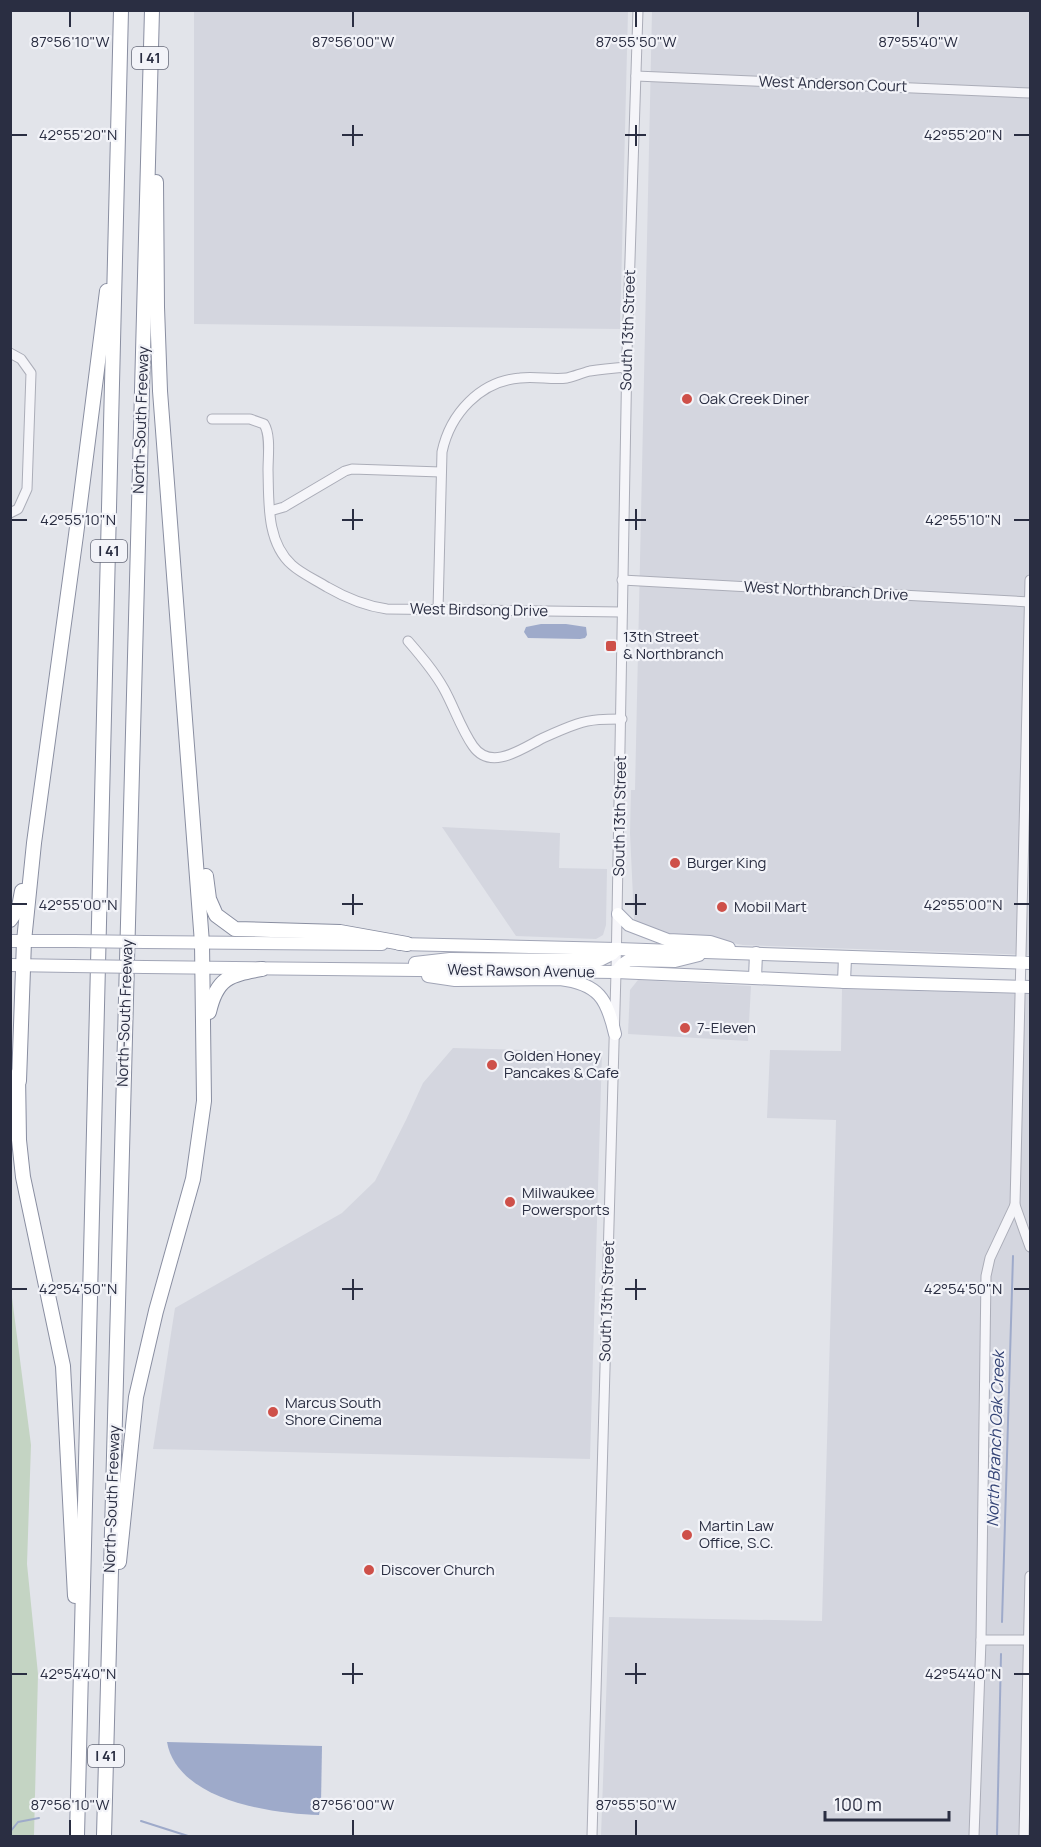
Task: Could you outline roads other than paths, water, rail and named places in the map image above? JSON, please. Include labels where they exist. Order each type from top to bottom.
[{"type":"highway","name":"North-South Freeway","points":[[77,1836],[121,10]]},
{"type":"highway","name":"North-South Freeway","points":[[104,1836],[152,10]]},
{"type":"highway","points":[[107,1676],[136,1397],[144,1358],[187,1206],[204,1101],[202,943],[160,391],[156,160],[149,105]]},
{"type":"highway","points":[[81,1710],[63,1366],[23,1177],[18,1123],[16,965],[17,941],[34,843],[78,524],[105,315],[117,194]]},
{"type":"highway","points":[[193,802],[200,833],[209,899],[216,915],[229,926],[245,931],[340,932],[407,944]]},
{"type":"highway","points":[[10,920],[19,907],[26,868],[34,843]]},
{"type":"highway","points":[[204,1031],[213,996],[220,983],[237,974],[262,969]]},
{"type":"highway","points":[[10,1000],[14,1010],[19,1081]]},
{"type":"main road","points":[[618,914],[629,925],[668,940],[710,942],[750,953],[755,978]]},
{"type":"main road","name":"West Rawson Avenue","points":[[17,941],[407,944],[1025,962]]},
{"type":"main road","points":[[384,969],[450,959],[600,960],[617,949]]},
{"type":"main road","points":[[616,972],[629,960],[675,961],[709,952]]},
{"type":"main road","points":[[844,982],[845,957]]},
{"type":"main road","name":"West Rawson Avenue","points":[[16,965],[616,972],[1025,987]]},
{"type":"main road","points":[[384,969],[455,980],[568,980],[584,986],[602,998],[608,1007],[615,1034]]},
{"type":"street","name":"South 13th Street","points":[[592,1836],[615,1034],[622,719],[622,580],[638,10]]},
{"type":"street","name":"West Anderson Court","points":[[636,76],[1030,93]]},
{"type":"street","points":[[10,353],[21,359],[31,373],[27,489],[18,509],[10,513]]},
{"type":"street","points":[[438,610],[441,452],[453,421],[480,391],[498,381],[521,378],[567,378],[594,370],[627,367]]},
{"type":"street","name":"West Birdsong Drive","points":[[212,419],[250,419],[258,421],[267,429],[270,511],[274,538],[283,556],[297,569],[339,593],[376,608],[622,612]]},
{"type":"street","points":[[270,511],[284,507],[352,469],[441,472]]},
{"type":"street","name":"West Northbranch Drive","points":[[622,580],[1030,602]]},
{"type":"street","points":[[1030,580],[1025,987],[1015,1205],[1030,1247]]},
{"type":"street","points":[[408,641],[443,687],[473,747],[488,756],[495,758],[511,755],[554,733],[586,722],[622,719]]},
{"type":"street","points":[[974,1836],[981,1640],[986,1276],[990,1258],[1015,1205]]},
{"type":"street","points":[[1024,1836],[1030,1576]]},
{"type":"street","points":[[981,1640],[1029,1640]]},
{"type":"water","points":[[541,624],[586,627],[587,635],[580,639],[528,638],[524,632],[526,627]]},
{"type":"water","points":[[167,1742],[322,1746],[319,1815],[252,1807],[207,1790],[188,1778],[174,1762]]},
{"type":"waterway","name":"North Branch Oak Creek","points":[[1002,1622],[1013,1256]]},
{"type":"waterway","name":"North Branch Oak Creek","points":[[997,1836],[1001,1654]]},
{"type":"waterway","name":"North Branch Oak Creek","points":[[10,1832],[18,1822],[39,1818]]},
{"type":"waterway","name":"North Branch Oak Creek","points":[[141,1821],[188,1836]]},
{"type":"place","name":"Oak Creek Diner","points":[[687,399]]},
{"type":"place","name":"13th Street & Northbranch","points":[[611,646]]},
{"type":"place","name":"Burger King","points":[[675,863]]},
{"type":"place","name":"Mobil Mart","points":[[722,907]]},
{"type":"place","name":"7-Eleven","points":[[685,1028]]},
{"type":"place","name":"Golden Honey Pancakes & Cafe","points":[[492,1065]]},
{"type":"place","name":"Milwaukee Powersports","points":[[510,1202]]},
{"type":"place","name":"Marcus South Shore Cinema","points":[[273,1412]]},
{"type":"place","name":"Martin Law Office, S.C.","points":[[687,1535]]},
{"type":"place","name":"Discover Church","points":[[369,1570]]}]
